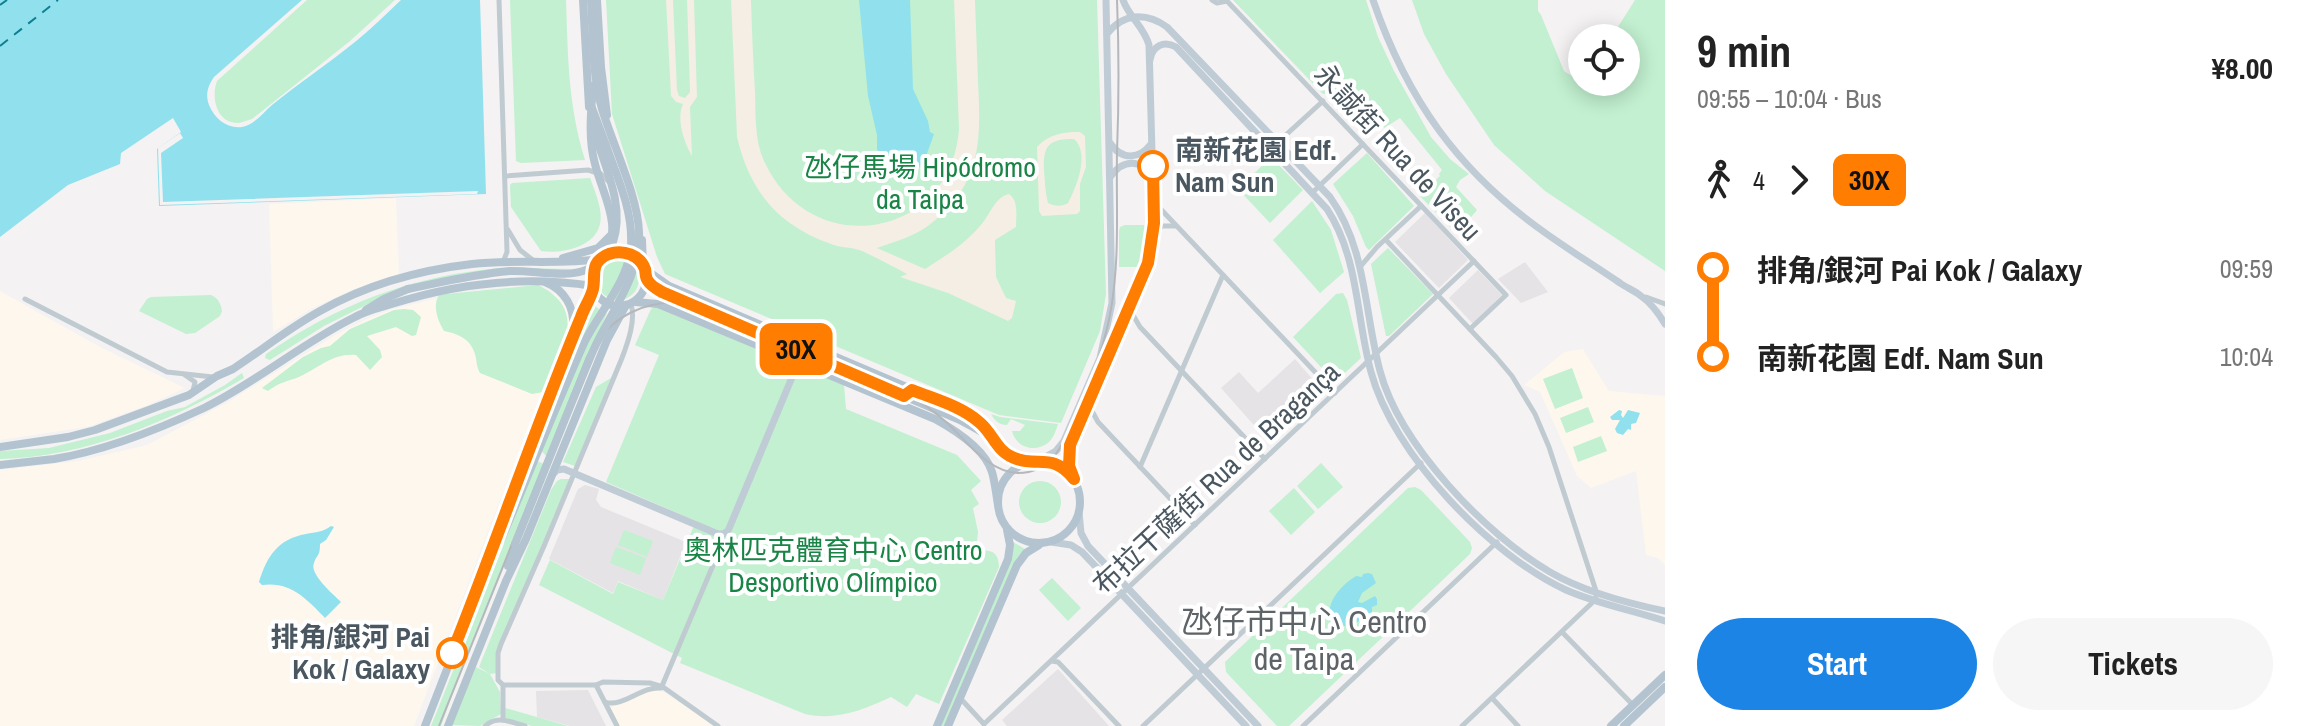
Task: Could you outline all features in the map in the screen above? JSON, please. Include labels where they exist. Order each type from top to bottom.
[{"type":"main road","points":[[425,726],[523,463],[593,287],[593,271],[605,257],[617,223],[615,199],[590,114],[583,0]]},
{"type":"main road","points":[[0,465],[55,458],[112,444],[202,409],[384,299],[408,289],[483,274],[524,271],[573,274],[588,269],[601,259],[609,246],[612,228],[592,145],[594,57],[591,0]]},
{"type":"main road","points":[[448,726],[607,340],[631,304],[644,292],[646,280],[639,221],[609,124],[605,101],[597,0]]},
{"type":"main road","points":[[998,505],[999,491],[1005,478],[1021,465],[1056,451],[1064,441],[1100,358],[1112,303],[1106,0]]},
{"type":"main road","points":[[1123,0],[1147,38],[1150,60],[1152,238],[1148,263],[1070,445],[1068,459],[1080,494],[1079,526],[1084,540],[1125,591]]},
{"type":"main road","points":[[1373,0],[1385,36],[1411,88],[1459,159],[1543,232],[1641,296],[1665,324]]},
{"type":"main road","points":[[1107,34],[1119,22],[1133,17],[1151,18],[1167,27],[1316,189],[1334,203],[1354,242],[1376,354],[1388,394],[1424,460]]},
{"type":"main road","points":[[1150,60],[1152,51],[1159,45],[1176,47],[1275,145]]},
{"type":"main road","points":[[506,581],[515,544],[594,349],[632,272],[639,249],[636,211],[603,112],[594,57]]},
{"type":"main road","points":[[489,561],[501,540],[586,339],[614,292],[629,256],[631,231],[628,211],[594,116],[586,68]]},
{"type":"main road","points":[[1110,143],[1118,153],[1130,157],[1142,153],[1152,142]]},
{"type":"main road","points":[[1111,178],[1117,168],[1132,162],[1143,166],[1153,176]]},
{"type":"main road","points":[[1316,189],[1331,215],[1351,264],[1377,390],[1387,411],[1459,509],[1544,578],[1578,595],[1665,611]]},
{"type":"main road","points":[[546,262],[583,254],[604,244],[615,226],[615,199]]},
{"type":"main road","points":[[0,447],[59,439],[95,430],[189,395],[217,376],[262,358],[321,311],[400,278],[435,270],[501,262],[560,262],[626,253],[669,286],[908,393],[985,434],[1015,459],[1049,462],[1061,467],[1074,479]]},
{"type":"main road","points":[[560,262],[570,271],[568,277],[561,281]]},
{"type":"main road","points":[[646,280],[662,292],[799,351],[908,393]]},
{"type":"main road","points":[[541,281],[558,289],[571,308],[574,323],[570,342]]},
{"type":"main road","points":[[358,315],[466,286],[561,281],[593,287],[599,297],[617,306],[658,304],[943,424],[974,447],[992,470],[1010,545],[1008,559],[938,724]]},
{"type":"main road","points":[[1112,303],[1121,308],[1132,302]]},
{"type":"main road","points":[[551,476],[560,469],[575,473],[723,534],[728,531],[802,356],[799,351]]},
{"type":"main road","points":[[262,358],[275,365]]},
{"type":"main road","points":[[233,369],[245,370],[252,380]]},
{"type":"main road","points":[[948,726],[1017,565],[1026,553],[1069,531],[1079,512]]},
{"type":"main road","points":[[1005,526],[1019,539],[1033,543],[1065,543],[1077,548],[1125,591],[1258,726]]},
{"type":"main road","points":[[1499,540],[1595,596],[1665,621]]},
{"type":"main road","points":[[1201,671],[1246,726]]},
{"type":"main road","points":[[1611,726],[1665,675]]},
{"type":"main road","points":[[1624,726],[1665,687]]},
{"type":"street","points":[[499,0],[507,255],[501,262]]},
{"type":"street","name":"永誠街 Rua de Viseu","points":[[1212,0],[1216,3],[1227,0],[1506,295],[1470,329]]},
{"type":"street","points":[[1275,145],[1323,101]]},
{"type":"street","points":[[1316,189],[1363,144]]},
{"type":"street","points":[[505,176],[595,171],[610,184]]},
{"type":"street","points":[[1153,201],[1335,393]]},
{"type":"street","points":[[1360,267],[1421,206]]},
{"type":"street","points":[[506,225],[514,242],[534,261]]},
{"type":"street","points":[[1152,238],[1162,226],[1171,225],[1180,229]]},
{"type":"street","points":[[1386,240],[1512,376],[1535,414],[1549,447],[1595,596],[1562,632],[1462,726]]},
{"type":"street","name":"布拉干薩街 Rua de Bragança","points":[[985,725],[1474,261]]},
{"type":"street","points":[[1140,467],[1223,275]]},
{"type":"street","points":[[1641,296],[1665,304]]},
{"type":"street","points":[[25,299],[159,369],[172,374],[217,376]]},
{"type":"street","points":[[1132,302],[1133,315],[1140,327],[1265,459]]},
{"type":"street","points":[[503,720],[503,685],[498,678],[499,649],[626,346],[633,313],[631,304]]},
{"type":"street","points":[[1119,331],[1127,325],[1140,327]]},
{"type":"street","points":[[184,374],[195,382],[189,395]]},
{"type":"street","points":[[1093,393],[1092,411],[1101,425],[1195,525]]},
{"type":"street","points":[[1077,429],[1089,421],[1101,425]]},
{"type":"street","points":[[1143,726],[1424,460]]},
{"type":"street","points":[[662,686],[722,544],[718,534]]},
{"type":"street","points":[[1303,726],[1499,540]]},
{"type":"street","points":[[1577,585],[1586,580],[1588,567]]},
{"type":"street","points":[[1578,595],[1583,605],[1579,615]]},
{"type":"street","points":[[1562,632],[1633,705]]},
{"type":"street","points":[[1056,659],[1119,726]]},
{"type":"street","points":[[503,685],[650,683],[662,686],[718,726]]},
{"type":"street","points":[[596,685],[617,726]]},
{"type":"street","points":[[605,702],[616,704],[652,687],[669,691]]},
{"type":"street","points":[[960,698],[985,725]]},
{"type":"street","points":[[1492,698],[1518,726]]},
{"type":"street","points":[[485,726],[503,720],[525,726]]},
{"type":"shaded area","points":[[396,198],[399,274],[354,289],[313,308],[273,332],[269,204]]},
{"type":"shaded area","points":[[1425,213],[1468,260],[1439,288],[1395,242]]},
{"type":"shaded area","points":[[1525,262],[1548,292],[1521,303],[1498,279]]},
{"type":"shaded area","points":[[1478,270],[1502,295],[1473,324],[1449,298]]},
{"type":"shaded area","points":[[540,287],[556,295],[566,307],[570,322],[566,340],[498,505],[414,726],[0,726],[0,470],[78,461],[147,445],[228,402],[337,334],[393,309],[451,295]]},
{"type":"shaded area","points":[[0,291],[102,348],[185,388],[87,427],[0,440]]},
{"type":"shaded area","points":[[1583,349],[1609,391],[1665,396],[1665,565],[1658,558],[1646,555],[1636,471],[1591,488],[1577,476],[1540,392],[1524,385],[1564,352]]},
{"type":"shaded area","points":[[1295,359],[1323,391],[1268,441],[1221,388],[1239,372],[1258,393]]},
{"type":"shaded area","points":[[585,485],[599,489],[596,500],[601,507],[686,542],[663,600],[618,581],[613,593],[549,559],[578,489]]},
{"type":"shaded area","points":[[1058,669],[1109,726],[1007,726],[1002,720]]},
{"type":"shaded area","points":[[588,690],[606,726],[570,726],[537,717],[536,691]]},
{"type":"shaded area","points":[[656,690],[664,692],[715,726],[615,726],[606,709]]},
{"type":"green space","points":[[307,0],[395,0],[350,41],[252,119],[239,123],[225,119],[215,102],[217,81]]},
{"type":"green space","points":[[510,0],[566,0],[572,100],[585,160],[516,161]]},
{"type":"green space","name":"氹仔馬場 Hipódromo da Taipa","points":[[606,0],[1097,0],[1106,294],[1100,331],[1061,423],[999,415],[665,274],[612,114]]},
{"type":"green space","points":[[1233,0],[1366,0],[1378,37],[1394,71],[1431,137],[1450,159],[1469,174],[1456,187],[1477,210],[1457,234],[1419,195],[1440,176],[1442,170],[1400,118],[1384,128],[1377,122],[1383,111],[1375,101],[1362,110],[1345,89],[1323,94]]},
{"type":"green space","points":[[1412,0],[1538,0],[1538,11],[1564,71],[1568,73],[1568,96],[1640,96],[1640,24],[1620,24],[1635,0],[1665,0],[1665,271],[1545,191],[1494,145],[1446,74],[1424,34]]},
{"type":"green space","points":[[1367,153],[1414,206],[1369,250],[1333,184]]},
{"type":"green space","points":[[1271,157],[1303,190],[1270,223],[1238,189]]},
{"type":"green space","points":[[590,178],[601,216],[596,233],[575,248],[541,251],[511,207],[510,185]]},
{"type":"green space","points":[[1312,201],[1331,230],[1344,272],[1320,293],[1273,240]]},
{"type":"green space","points":[[1125,225],[1147,227],[1141,267],[1119,267],[1119,231]]},
{"type":"green space","points":[[1388,248],[1433,294],[1386,336],[1371,264]]},
{"type":"green space","points":[[618,258],[633,264],[639,279],[633,294],[618,300],[603,294],[597,279],[603,264]]},
{"type":"green space","points":[[500,268],[578,269],[503,274],[388,294],[324,326],[270,360],[265,358],[266,354],[293,336],[377,295],[436,278]]},
{"type":"green space","points":[[538,285],[554,295],[564,307],[567,333],[543,392],[532,394],[480,373],[467,340],[444,331],[436,304],[439,295]]},
{"type":"green space","points":[[1343,293],[1361,358],[1335,382],[1293,337],[1336,294]]},
{"type":"green space","points":[[211,295],[220,304],[220,316],[195,333],[186,334],[139,311],[151,297]]},
{"type":"green space","points":[[592,303],[607,313],[547,457],[537,446],[537,441]]},
{"type":"green space","name":"奧林匹克體育中心 Centro Desportivo Olímpico","points":[[655,307],[844,385],[846,409],[957,455],[981,481],[971,490],[979,504],[973,508],[978,532],[976,552],[992,552],[997,557],[999,567],[939,704],[916,694],[907,707],[891,697],[838,715],[805,714],[680,663],[682,658],[539,585],[550,560],[613,594],[618,582],[663,600],[696,521],[606,482],[659,355],[635,345],[651,309]]},
{"type":"green space","points":[[394,310],[413,310],[421,317],[416,335],[412,336],[396,327],[367,336],[380,350],[382,357],[370,370],[356,355],[341,356],[268,391],[262,388],[303,357],[330,346],[350,329]]},
{"type":"green space","points":[[1572,368],[1583,398],[1555,409],[1543,379]]},
{"type":"green space","points":[[242,373],[244,378],[216,394],[127,434],[64,452],[0,459],[0,451],[49,448],[110,433],[185,407]]},
{"type":"green space","points":[[611,378],[575,466],[563,462],[596,387]]},
{"type":"green space","points":[[1588,407],[1594,422],[1566,433],[1560,418]]},
{"type":"green space","points":[[991,414],[1058,424],[1049,442],[1032,448],[1022,445],[1012,431],[1020,431],[1025,425],[1011,419],[1007,425],[1002,424]]},
{"type":"green space","points":[[1601,436],[1607,451],[1578,462],[1573,447]]},
{"type":"green space","points":[[537,461],[544,464],[441,726],[431,726]]},
{"type":"green space","points":[[1321,463],[1343,487],[1318,509],[1297,486]]},
{"type":"green space","points":[[570,479],[500,645],[497,673],[490,674],[479,667],[551,490],[557,481]]},
{"type":"green space","points":[[1040,481],[1055,487],[1061,502],[1055,517],[1040,523],[1025,517],[1019,502],[1025,487]]},
{"type":"green space","points":[[1415,487],[1470,542],[1470,554],[1289,726],[1277,726],[1226,672],[1225,662],[1408,488]]},
{"type":"green space","points":[[1294,488],[1315,512],[1291,535],[1269,511]]},
{"type":"green space","points":[[624,530],[653,541],[647,557],[618,545]]},
{"type":"green space","points":[[1013,542],[1025,549],[1016,560],[945,726],[941,726]]},
{"type":"green space","points":[[616,547],[646,558],[640,575],[610,563]]},
{"type":"green space","points":[[1052,578],[1081,608],[1068,621],[1039,590]]},
{"type":"green space","points":[[476,667],[490,674],[500,692],[501,714],[480,726],[451,725]]},
{"type":"green space","points":[[505,708],[568,726],[532,726],[505,718]]},
{"type":"sand","points":[[666,0],[673,0],[677,90],[679,96],[685,98],[690,92],[687,0],[694,0],[697,97],[690,107],[692,156],[682,130],[680,116],[683,104],[671,96]]},
{"type":"sand","points":[[731,0],[751,0],[756,128],[765,163],[787,194],[814,215],[845,225],[877,224],[906,214],[932,195],[950,166],[959,129],[954,0],[975,0],[979,122],[970,175],[949,207],[927,227],[877,248],[925,269],[964,242],[978,229],[997,201],[1009,194],[1016,205],[1016,227],[995,240],[996,277],[1006,298],[1016,301],[1012,318],[1008,321],[948,293],[900,277],[907,274],[862,251],[812,236],[781,216],[769,204],[750,174],[737,137]]},
{"type":"sand","points":[[1080,132],[1085,136],[1086,167],[1080,184],[1080,211],[1077,214],[1042,216],[1039,211],[1037,147],[1062,133]],"holes":[[[1065,139],[1074,139],[1079,145],[1082,161],[1068,203],[1058,206],[1048,203],[1044,170],[1046,149],[1053,142]]]},
{"type":"water","points":[[0,0],[302,0],[214,77],[210,84],[207,97],[212,110],[222,122],[237,127],[254,121],[355,42],[401,0],[480,0],[486,194],[159,206],[157,149],[181,132],[173,118],[121,153],[120,164],[68,185],[0,237]]},
{"type":"water","points":[[859,0],[910,0],[913,89],[930,132],[934,134],[925,159],[911,177],[906,173],[894,172],[883,164],[884,160],[877,149],[868,96]]},
{"type":"water","points":[[1619,410],[1623,418],[1628,410],[1640,413],[1636,423],[1631,424],[1631,430],[1628,429],[1623,435],[1615,429],[1620,420],[1610,417]]},
{"type":"water","points":[[334,527],[320,544],[313,568],[323,584],[341,602],[325,618],[297,593],[259,582],[270,557],[281,545],[296,536]]},
{"type":"water","points":[[1372,574],[1376,583],[1362,593],[1358,602],[1375,596],[1377,605],[1357,622],[1345,626],[1336,624],[1331,618],[1333,599],[1356,576],[1362,577]]},
{"type":"pier","points":[[180,133],[183,138],[161,153],[163,202],[478,191],[477,194],[160,205],[158,148]]},
{"type":"ferry route","points":[[0,5],[7,0]]},
{"type":"ferry route","points":[[0,46],[58,0]]},
{"type":"tram line","points":[[439,726],[587,357],[606,330],[631,312],[660,304],[693,304],[911,397],[938,415],[978,454],[997,467],[1018,473],[1030,472],[1049,461],[1063,444],[1088,387],[1102,349],[1111,309],[1117,230],[1117,0]]},
{"type":"bus line","name":"30X","points":[[452,653],[557,374],[594,287],[593,271],[605,256],[617,252],[631,255],[645,269],[646,280],[662,292],[904,396],[912,390],[963,411],[981,423],[1008,456],[1021,461],[1055,464],[1074,479],[1068,459],[1070,445],[1151,252],[1153,166]]},
{"type":"place","name":"南新花園 Edf. Nam Sun","points":[[1153,166]]},
{"type":"place","name":"排角/銀河 Pai Kok / Galaxy","points":[[452,653]]},
{"type":"district","name":"氹仔市中心 Centro de Taipa","points":[[1304,640]]}]
